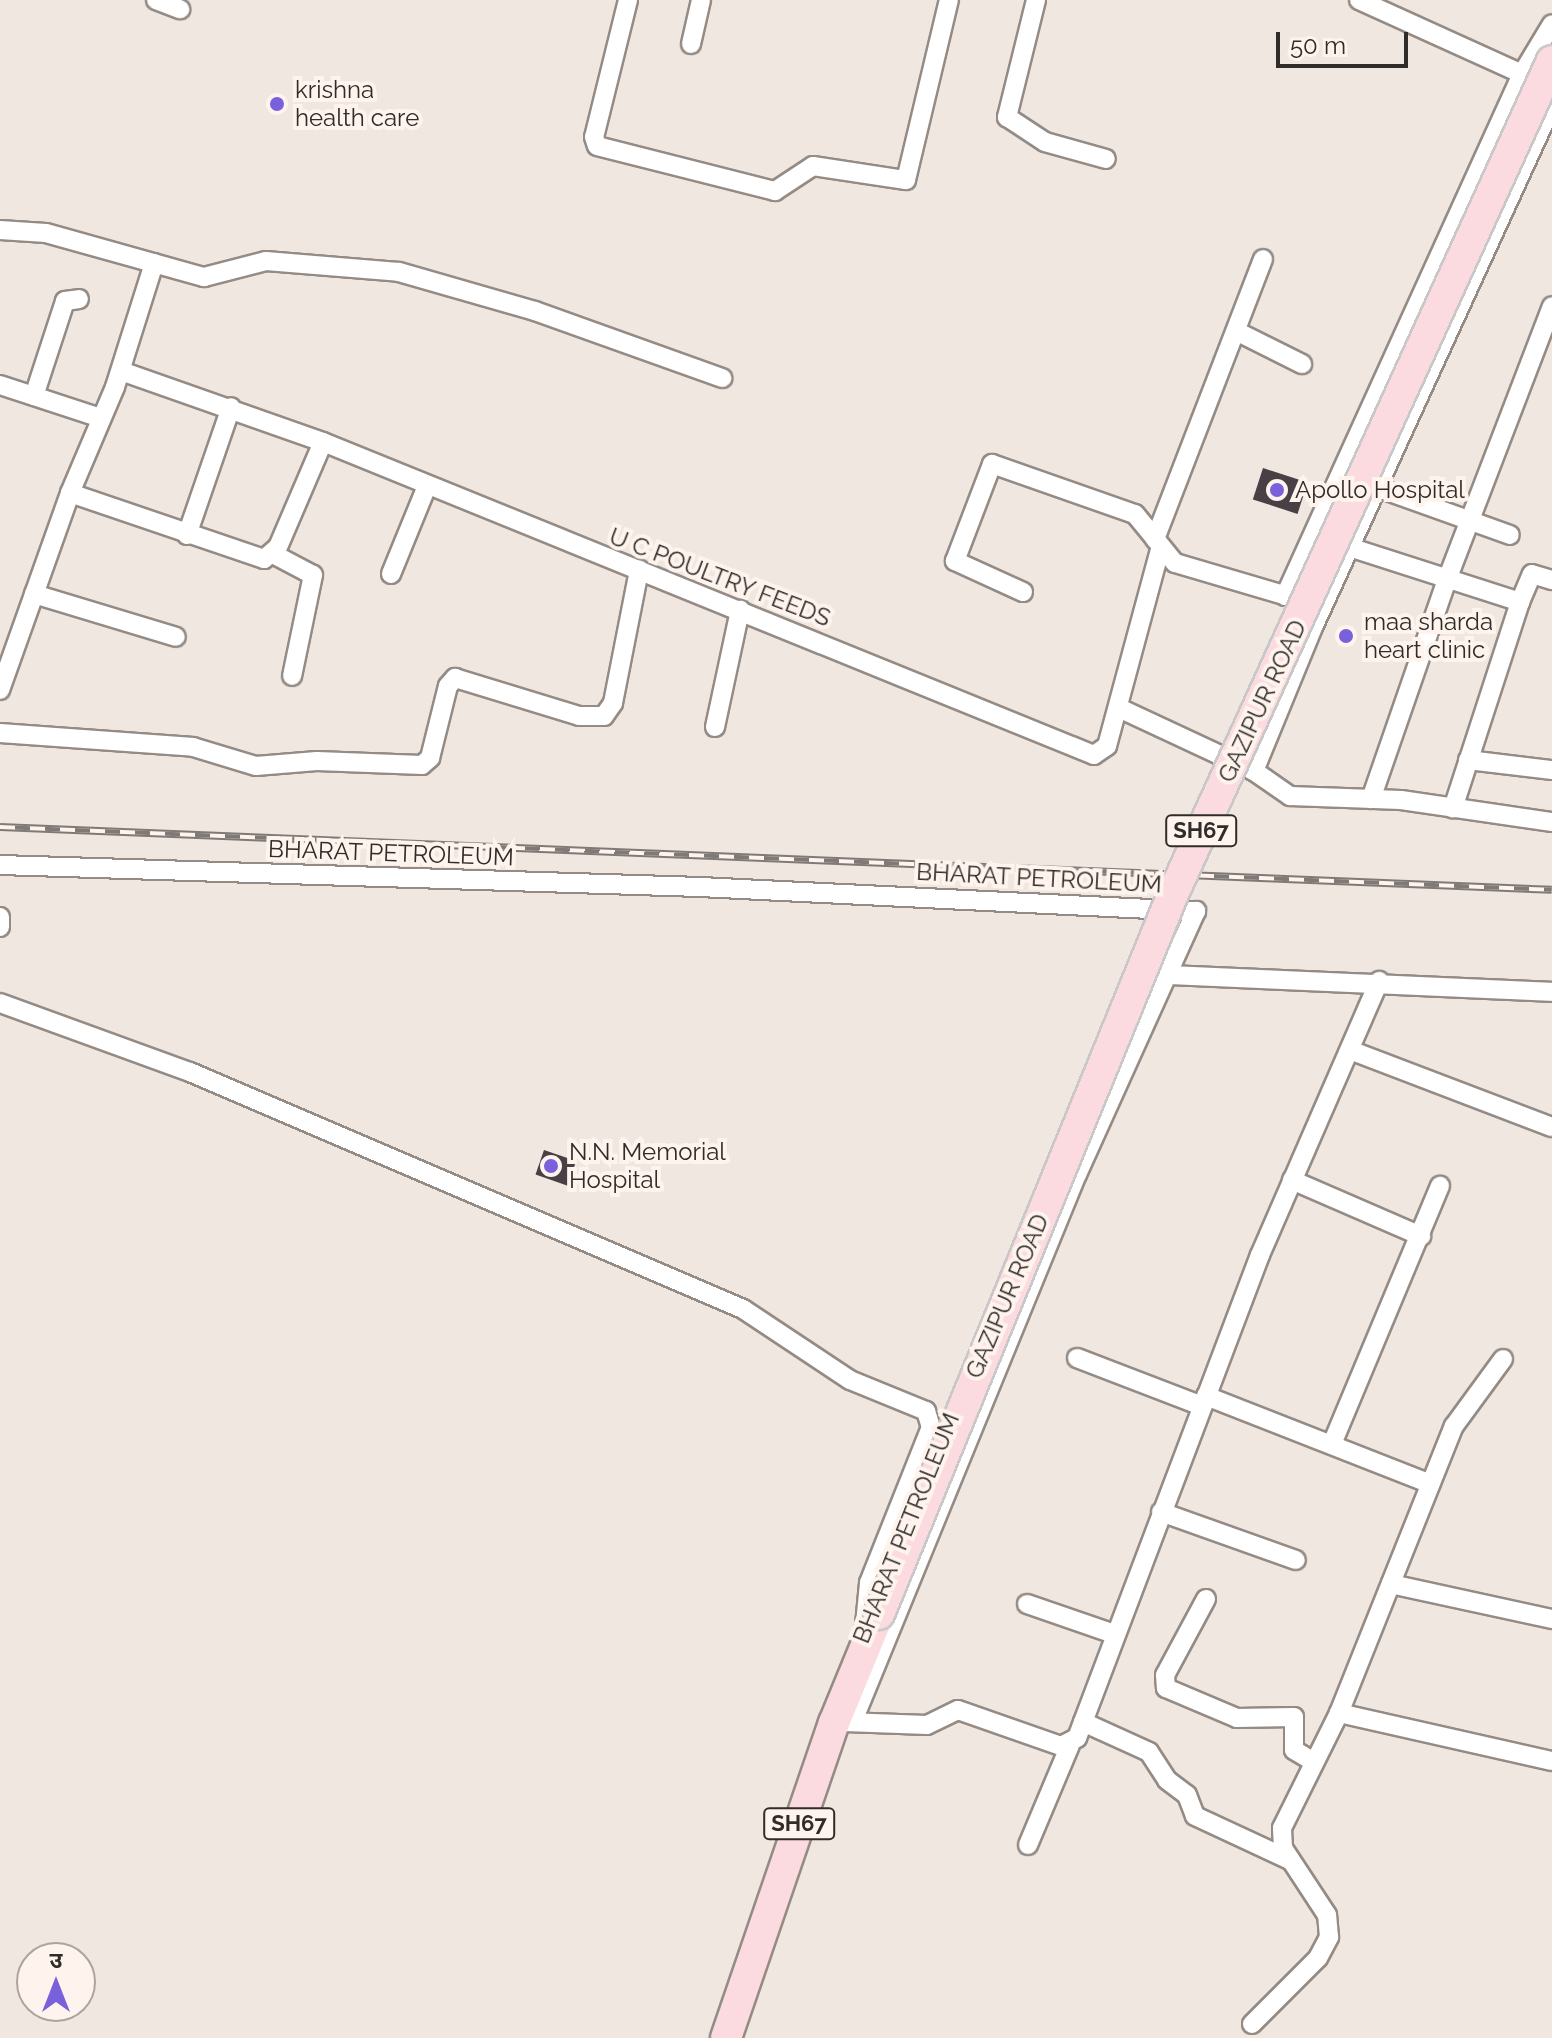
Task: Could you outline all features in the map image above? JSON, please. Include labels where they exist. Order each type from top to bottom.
[{"type":"main road","name":"GAZIPUR ROAD","points":[[864,1646],[1173,894],[1552,61]]},
{"type":"main road","name":"SH67","points":[[726,2038],[844,1722],[864,1646]]},
{"type":"street","points":[[156,0],[180,9]]},
{"type":"street","points":[[628,0],[594,137],[603,149],[767,190],[781,189],[813,166],[901,182],[910,175],[949,0]]},
{"type":"street","points":[[691,44],[701,0]]},
{"type":"street","points":[[1036,0],[1007,99],[1011,122],[1045,142],[1106,159]]},
{"type":"street","points":[[1359,0],[1522,74]]},
{"type":"street","points":[[1285,596],[1522,74],[1552,24]]},
{"type":"street","points":[[1254,771],[1349,547],[1552,105]]},
{"type":"street","points":[[0,230],[46,233],[204,277],[266,261],[399,272],[535,311],[722,378]]},
{"type":"street","name":"U C POULTRY FEEDS","points":[[121,371],[231,407],[323,442],[1094,755],[1107,746],[1158,545],[1263,259]]},
{"type":"street","points":[[0,690],[70,493],[121,371],[154,263]]},
{"type":"street","points":[[34,396],[65,301],[79,299]]},
{"type":"street","points":[[1371,799],[1468,522],[1552,306]]},
{"type":"street","points":[[1236,331],[1302,364]]},
{"type":"street","points":[[0,385],[101,418]]},
{"type":"street","points":[[187,535],[231,407]]},
{"type":"street","points":[[273,554],[323,442]]},
{"type":"street","points":[[1023,592],[955,561],[992,464],[1127,509],[1175,563],[1323,607]]},
{"type":"street","points":[[391,574],[427,486]]},
{"type":"street","points":[[1376,487],[1510,535]]},
{"type":"street","points":[[70,493],[249,557],[273,554],[313,575],[292,676]]},
{"type":"street","points":[[1349,547],[1520,602]]},
{"type":"street","points":[[0,733],[193,747],[256,766],[317,761],[422,765],[430,758],[448,686],[455,678],[579,716],[604,716],[613,703],[639,570]]},
{"type":"street","points":[[1453,808],[1520,602],[1532,574],[1552,580]]},
{"type":"street","points":[[34,594],[176,637]]},
{"type":"street","points":[[715,727],[740,610]]},
{"type":"street","points":[[1119,708],[1254,771],[1290,796],[1371,799],[1552,822]]},
{"type":"street","points":[[1468,760],[1552,770]]},
{"type":"street","name":"BHARAT PETROLEUM","points":[[0,865],[700,887],[1195,910],[1077,1174],[844,1722]]},
{"type":"street","points":[[0,917],[0,927]]},
{"type":"street","points":[[1167,975],[1379,981],[1552,992]]},
{"type":"street","points":[[1028,1845],[1070,1745],[1083,1722],[1161,1512],[1292,1180],[1379,981]]},
{"type":"street","points":[[0,1003],[190,1072],[743,1309],[850,1380],[926,1411],[931,1427],[865,1595],[864,1646]]},
{"type":"street","points":[[1350,1050],[1552,1127]]},
{"type":"street","points":[[1292,1180],[1421,1236]]},
{"type":"street","points":[[1332,1444],[1440,1186]]},
{"type":"street","points":[[1077,1358],[1332,1444],[1430,1484]]},
{"type":"street","points":[[1252,2024],[1318,1958],[1329,1937],[1321,1901],[1290,1860],[1282,1828],[1339,1713],[1460,1414],[1503,1359]]},
{"type":"street","points":[[1161,1512],[1296,1560]]},
{"type":"street","points":[[1391,1584],[1552,1619]]},
{"type":"street","points":[[1206,1599],[1165,1675],[1166,1688],[1237,1718],[1294,1717],[1298,1723],[1294,1750],[1314,1762]]},
{"type":"street","points":[[1027,1604],[1114,1634]]},
{"type":"street","points":[[844,1722],[927,1725],[962,1710],[1070,1745]]},
{"type":"street","points":[[1339,1713],[1552,1761]]},
{"type":"street","points":[[1083,1722],[1149,1752],[1167,1780],[1187,1795],[1195,1816],[1290,1860]]},
{"type":"building","points":[[1263,468],[1308,483],[1298,514],[1253,499]]},
{"type":"building","points":[[544,1150],[576,1161],[568,1186],[536,1175]]},
{"type":"railway","points":[[0,827],[1552,890]]},
{"type":"place","name":"krishna health care","points":[[277,104]]},
{"type":"place","name":"Apollo Hospital","points":[[1277,490]]},
{"type":"place","name":"maa sharda heart clinic","points":[[1346,636]]},
{"type":"place","name":"N.N. Memorial Hospital","points":[[551,1166]]}]
